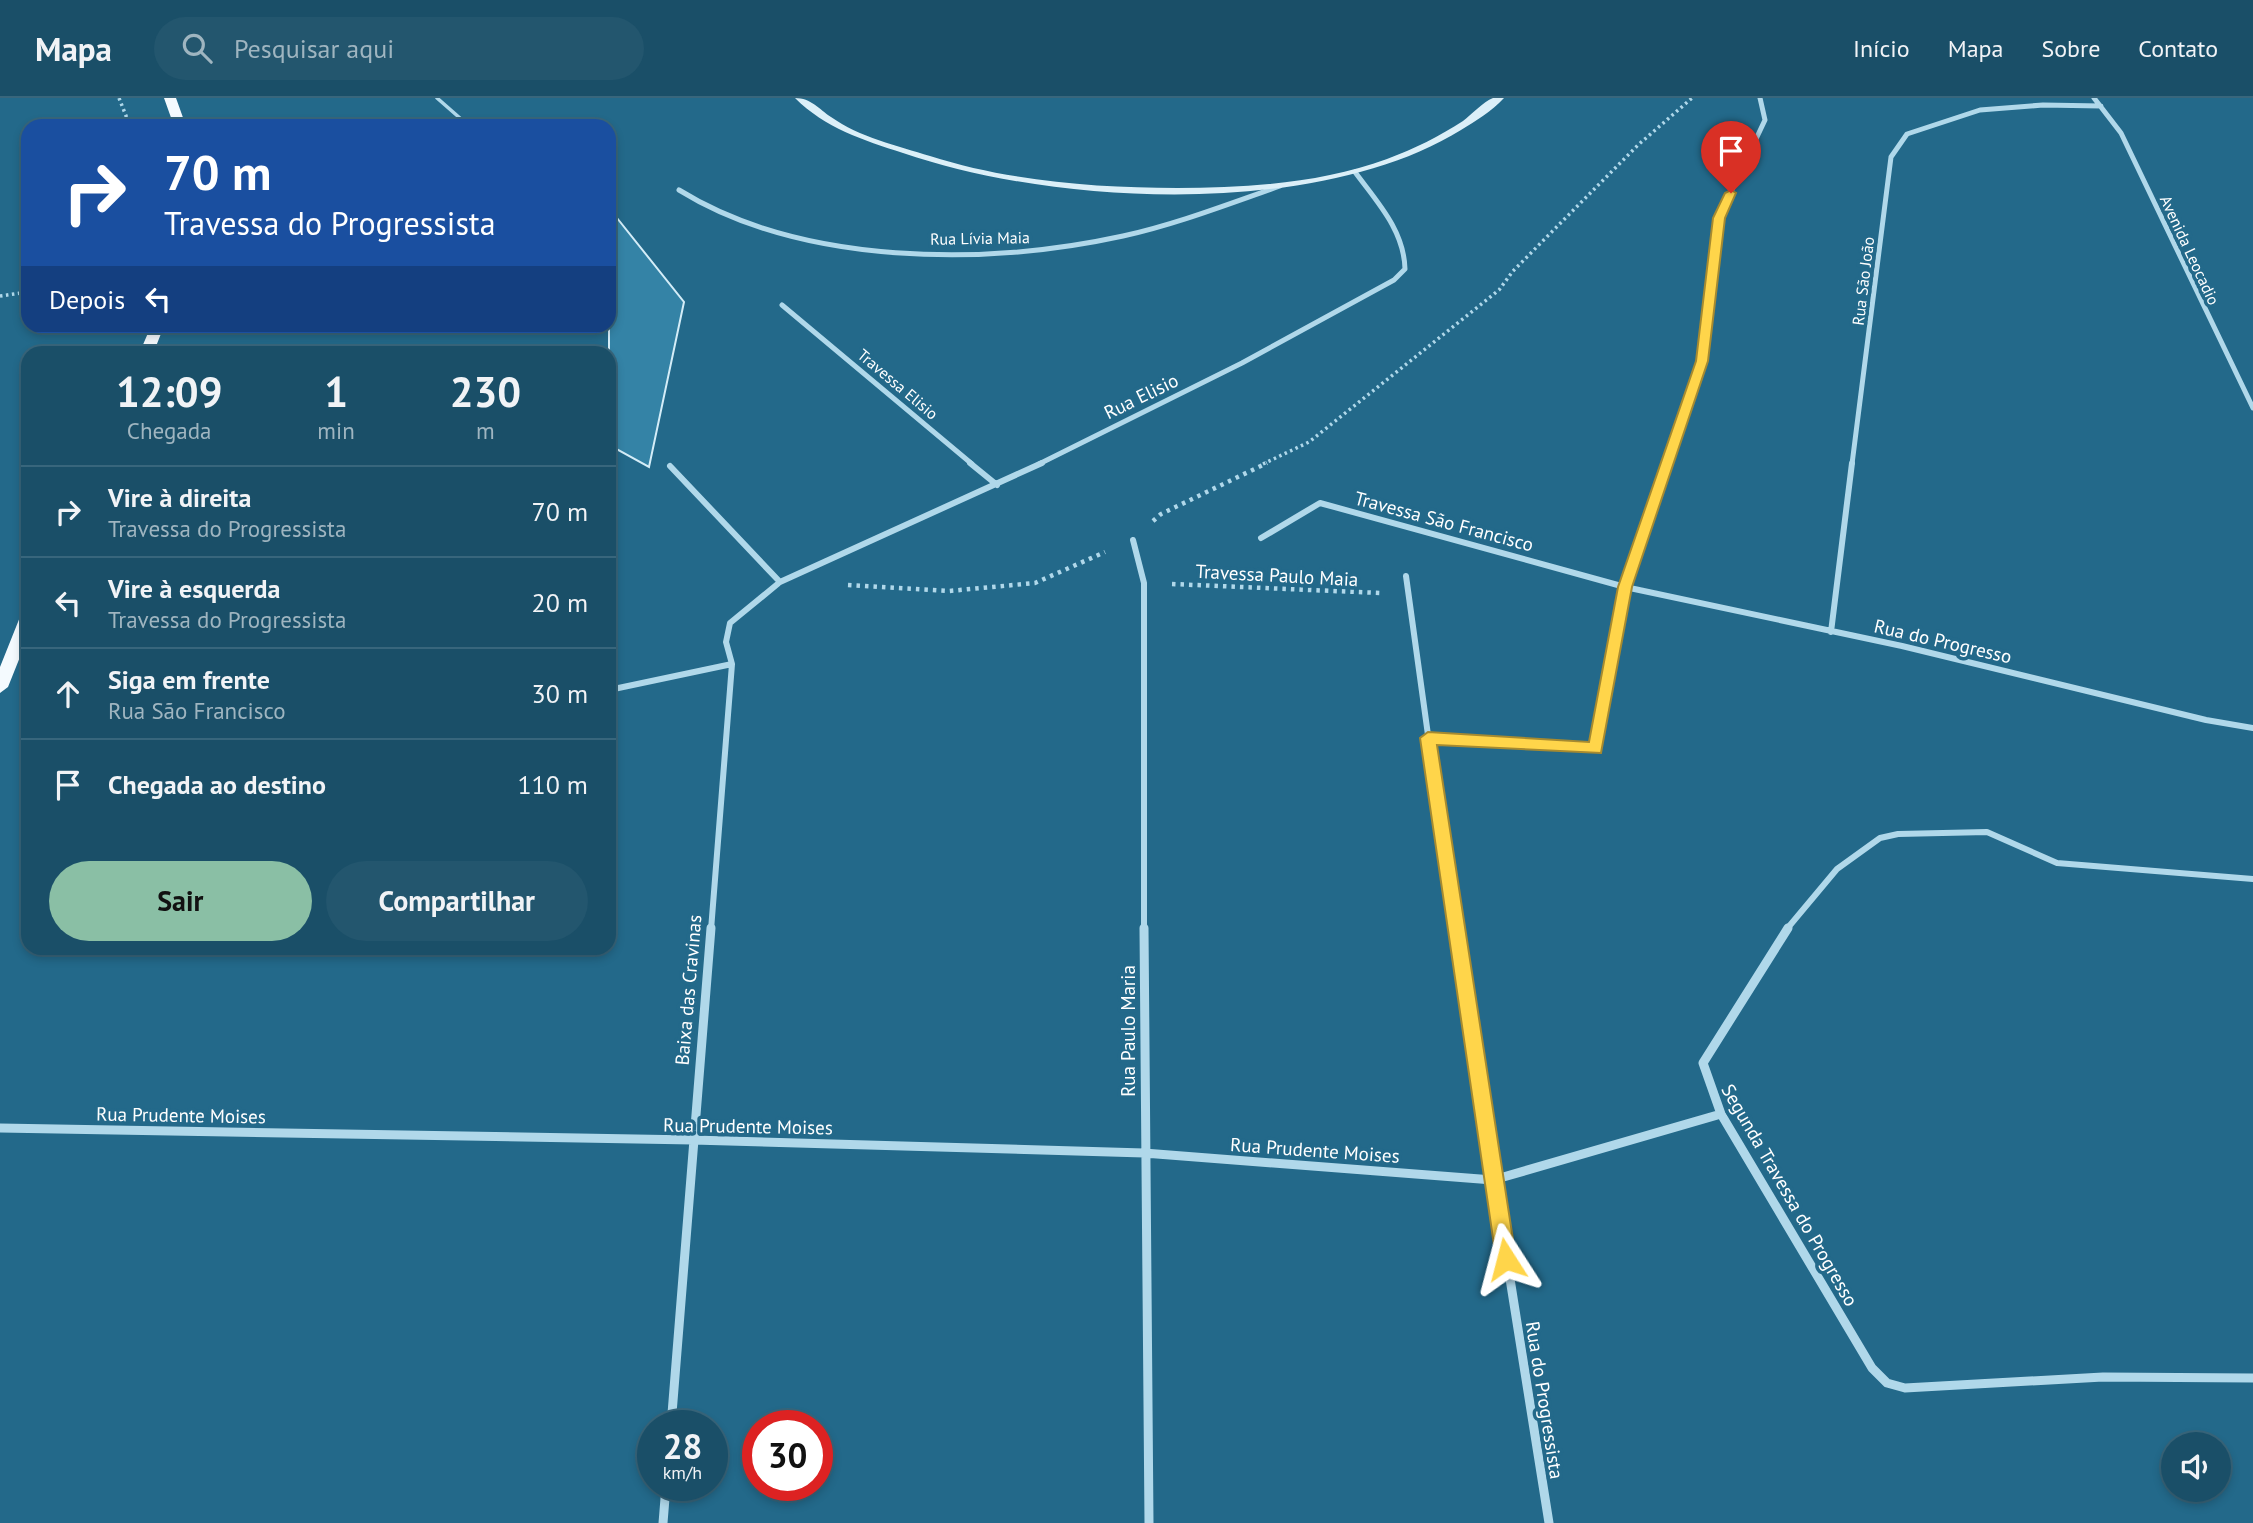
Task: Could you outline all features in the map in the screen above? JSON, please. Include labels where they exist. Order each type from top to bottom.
[{"type":"main road","points":[[170,98],[178,119]]},
{"type":"main road","points":[[0,687],[21,634]]},
{"type":"street","points":[[800,98],[839,127],[898,150],[997,177],[1100,188],[1195,189],[1284,184],[1355,172],[1415,150],[1456,129],[1499,98]]},
{"type":"street","points":[[1428,738],[1595,749],[1625,587],[1702,361],[1719,218],[1765,120],[1760,98]]},
{"type":"street","name":"Avenida Leocadio","points":[[2094,98],[2121,133],[2253,408]]},
{"type":"street","name":"Rua São João","points":[[1831,632],[1891,157],[1907,134],[1980,110],[2043,104],[2101,106]]},
{"type":"street","name":"Rua Elisio","points":[[780,582],[997,485],[1242,363],[1394,279],[1405,269],[1407,254],[1401,239],[1355,172]]},
{"type":"street","name":"Rua Lívia Maia","points":[[678,190],[721,214],[807,238],[868,248],[1002,251],[1105,239],[1177,221],[1284,184]]},
{"type":"street","name":"Travessa Elisio","points":[[782,304],[997,485]]},
{"type":"street","points":[[670,466],[780,582]]},
{"type":"street","name":"Travessa São Francisco","points":[[1261,538],[1320,503],[1625,587]]},
{"type":"street","name":"Rua Paulo Maria","points":[[1133,540],[1144,583],[1144,1153],[1149,1523]]},
{"type":"street","name":"Rua do Progressista","points":[[1406,576],[1493,1180],[1549,1523]]},
{"type":"street","name":"Baixa das Cravinas","points":[[672,1410],[732,664],[726,635],[730,623],[738,614],[780,582]]},
{"type":"street","name":"Rua do Progresso","points":[[1625,587],[1902,646],[2206,720],[2253,728]]},
{"type":"street","points":[[616,689],[732,664]]},
{"type":"street","name":"Segunda Travessa do Progresso","points":[[2253,879],[2057,863],[1987,832],[1898,834],[1880,838],[1837,869],[1794,918],[1708,1050],[1703,1063],[1721,1114],[1872,1368],[1887,1383],[1905,1388],[2103,1377],[2253,1378]]},
{"type":"street","points":[[1493,1180],[1721,1114]]},
{"type":"street","name":"Rua Prudente Moises","points":[[0,1128],[693,1140],[1144,1153],[1493,1180]]},
{"type":"street","points":[[663,1523],[665,1501]]},
{"type":"lane","points":[[437,98],[462,119]]},
{"type":"path","points":[[119,98],[127,119]]},
{"type":"path","points":[[845,585],[949,591],[1035,583],[1133,540],[1161,514],[1309,442],[1499,290],[1513,271],[1628,155],[1692,98]]},
{"type":"path","points":[[0,296],[21,293]]},
{"type":"path","name":"Travessa Paulo Maia","points":[[1144,583],[1409,594]]},
{"type":"building","points":[[616,217],[684,302],[649,467],[616,449],[616,346],[609,346],[609,333],[616,333]]},
{"type":"route","points":[[1506,1259],[1446,876],[1428,738],[1595,749],[1625,587],[1702,361],[1719,218],[1731,193]]}]
